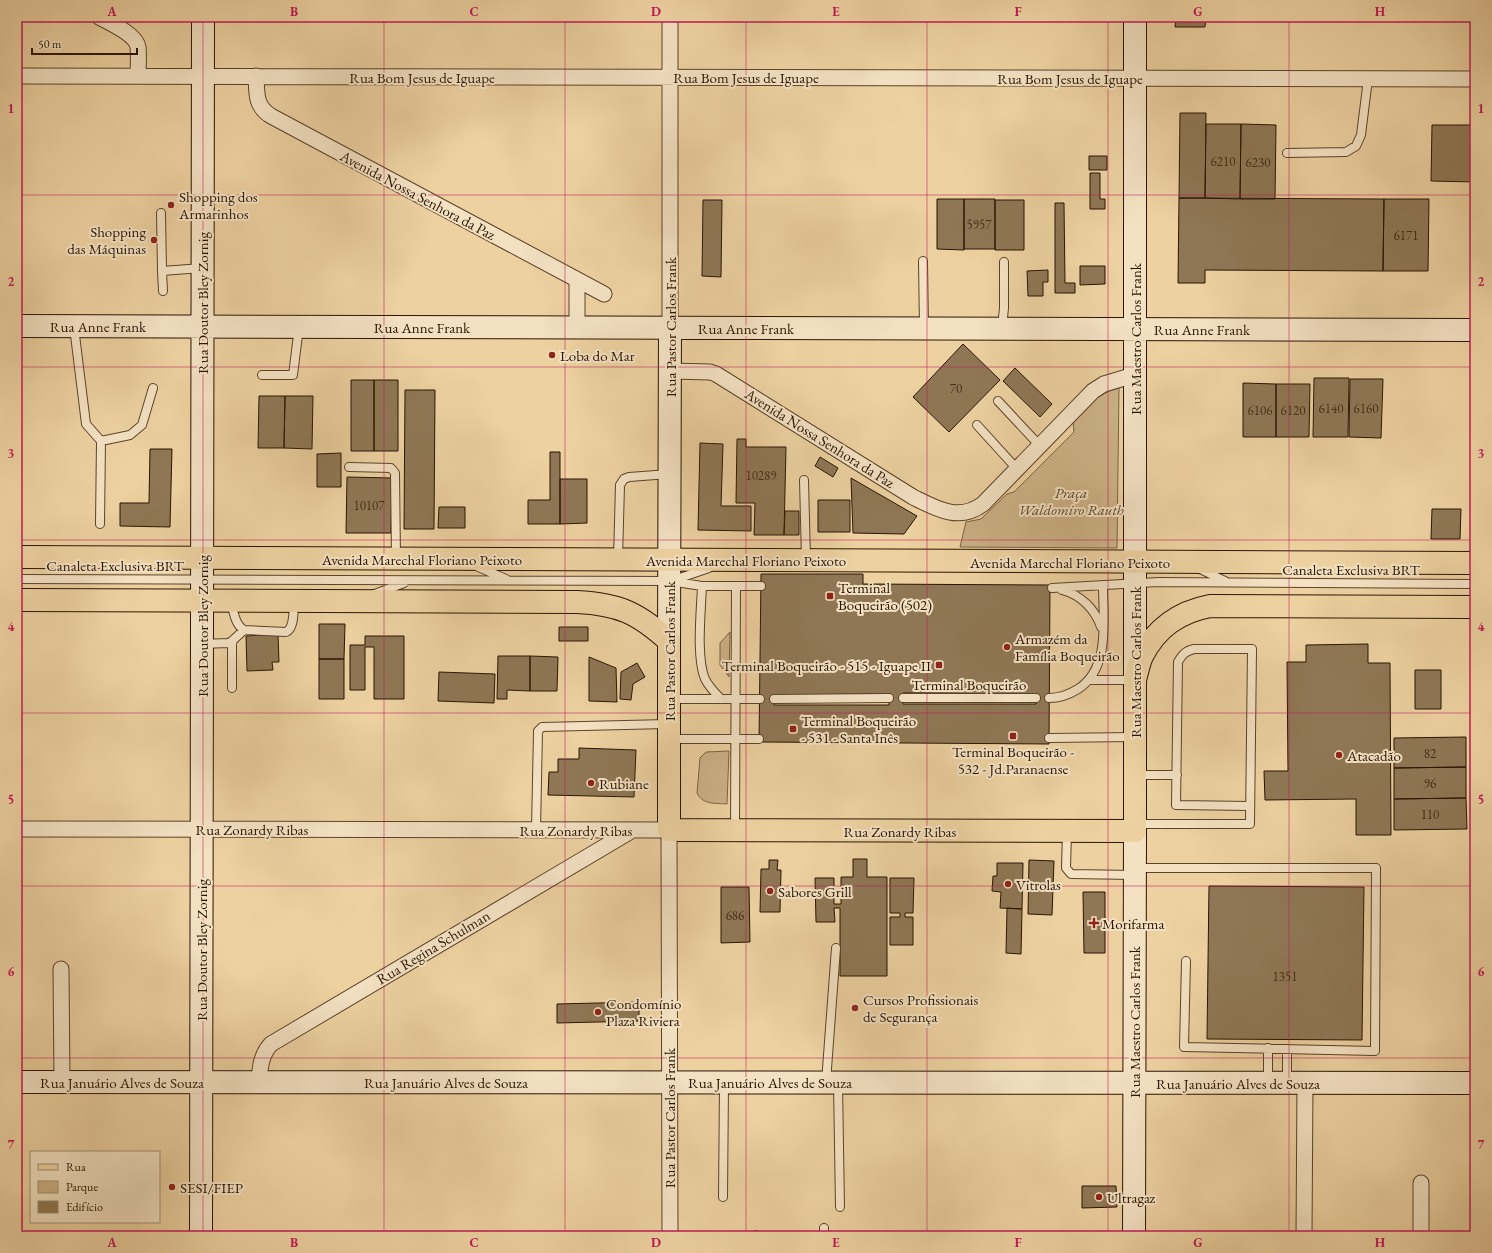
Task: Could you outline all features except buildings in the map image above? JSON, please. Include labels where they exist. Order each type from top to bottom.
[{"type":"main road","name":"Avenida Marechal Floriano Peixoto","points":[[17,557],[618,560],[669,570],[733,560],[806,560],[1134,572],[1185,562],[1475,563]]},
{"type":"main road","points":[[17,600],[595,603],[614,606],[628,611],[643,619],[669,640]]},
{"type":"main road","points":[[1135,680],[1142,657],[1155,637],[1173,620],[1184,613],[1210,606],[1475,607]]},
{"type":"main road","name":"Rua Pastor Carlos Frank","points":[[669,640],[669,830]]},
{"type":"main road","name":"Rua Maestro Carlos Frank","points":[[1135,680],[1135,827]]},
{"type":"main road","name":"Rua Zonardy Ribas","points":[[669,830],[1068,831],[1135,827]]},
{"type":"street","points":[[99,17],[128,34],[135,40],[138,46],[138,76]]},
{"type":"street","name":"Rua Doutor Bley Zornig","points":[[201,1236],[203,17]]},
{"type":"street","name":"Rua Pastor Carlos Frank","points":[[669,640],[670,17]]},
{"type":"street","name":"Rua Maestro Carlos Frank","points":[[1135,680],[1134,329],[1136,17]]},
{"type":"street","name":"Rua Bom Jesus de Iguape","points":[[17,76],[1475,79]]},
{"type":"street","name":"Avenida Nossa Senhora da Paz","points":[[256,76],[257,98],[260,106],[271,116],[604,294]]},
{"type":"street","points":[[577,280],[577,328]]},
{"type":"street","name":"Rua Anne Frank","points":[[17,326],[1475,330]]},
{"type":"street","name":"Avenida Nossa Senhora da Paz","points":[[670,371],[710,372],[716,374],[913,497],[944,510],[958,513],[968,513],[975,510],[983,504],[1017,469]]},
{"type":"street","points":[[1017,469],[1092,391],[1104,384],[1134,375]]},
{"type":"street","name":"Rua Maestro Carlos Frank","points":[[1134,1236],[1135,827]]},
{"type":"street","name":"Rua Zonardy Ribas","points":[[17,829],[669,830]]},
{"type":"street","name":"Rua Regina Schulman","points":[[258,1082],[261,1059],[271,1044],[631,830]]},
{"type":"street","name":"Rua Pastor Carlos Frank","points":[[669,830],[670,1236]]},
{"type":"street","points":[[61,969],[62,1082]]},
{"type":"street","name":"Rua Januário Alves de Souza","points":[[17,1082],[1475,1083]]},
{"type":"street","points":[[1287,1083],[1304,1236]]},
{"type":"street","points":[[1421,1183],[1421,1236]]},
{"type":"lane","points":[[1288,153],[1346,152],[1356,146],[1361,135],[1368,79]]},
{"type":"lane","points":[[161,213],[163,291]]},
{"type":"lane","points":[[923,261],[924,328]]},
{"type":"lane","points":[[1002,329],[1004,308],[1004,262]]},
{"type":"lane","points":[[162,271],[202,268]]},
{"type":"lane","points":[[74,326],[86,424],[101,441],[100,524]]},
{"type":"lane","points":[[262,375],[293,375],[299,327]]},
{"type":"lane","points":[[101,441],[130,435],[142,425],[153,388]]},
{"type":"lane","points":[[998,401],[1040,446]]},
{"type":"lane","points":[[977,425],[1017,469]]},
{"type":"lane","points":[[349,467],[391,468],[395,473],[396,559]]},
{"type":"lane","points":[[618,560],[620,485],[624,479],[629,477],[670,474]]},
{"type":"lane","points":[[804,480],[806,560]]},
{"type":"lane","points":[[449,559],[471,564],[510,580]]},
{"type":"lane","name":"Canaleta Exclusiva BRT","points":[[1185,562],[1228,583]]},
{"type":"lane","name":"Canaleta Exclusiva BRT","points":[[17,579],[510,580],[669,570],[702,586],[736,586]]},
{"type":"lane","name":"Canaleta Exclusiva BRT","points":[[1103,636],[1097,617],[1086,602],[1072,593],[1052,588],[1103,585],[1134,572],[1228,583],[1475,584]]},
{"type":"lane","points":[[358,601],[378,591],[412,580]]},
{"type":"lane","points":[[1049,698],[1063,696],[1073,692],[1089,680],[1094,672],[1100,659],[1103,646],[1103,585]]},
{"type":"lane","points":[[702,586],[700,662],[705,680],[710,688],[721,699]]},
{"type":"lane","points":[[735,830],[736,586],[761,586]]},
{"type":"lane","points":[[230,601],[237,624],[240,628],[244,630],[286,632],[292,627],[295,601]]},
{"type":"lane","points":[[202,644],[223,644],[232,641],[244,630]]},
{"type":"lane","points":[[232,641],[232,688]]},
{"type":"lane","points":[[1135,827],[1250,824],[1252,649],[1188,650],[1182,655],[1178,662],[1176,805],[1250,806]]},
{"type":"lane","points":[[1089,680],[1135,680]]},
{"type":"lane","points":[[669,699],[760,698]]},
{"type":"lane","points":[[774,698],[889,698]]},
{"type":"lane","name":"Terminal Boqueirão","points":[[903,698],[1036,698]]},
{"type":"lane","points":[[536,830],[538,731],[542,727],[669,732],[735,739],[759,739]]},
{"type":"lane","points":[[1049,738],[1135,737]]},
{"type":"lane","points":[[1135,775],[1176,775]]},
{"type":"lane","points":[[1068,831],[1066,868],[1071,874],[1135,871],[1376,868],[1375,1051],[1184,1046],[1186,962]]},
{"type":"lane","points":[[836,948],[832,1082],[840,1207]]},
{"type":"lane","points":[[1268,1048],[1287,1083]]},
{"type":"lane","points":[[1287,1049],[1287,1083]]},
{"type":"lane","points":[[723,1197],[724,1082]]},
{"type":"green space","name":"Praça Waldomiro Rauth","points":[[1119,388],[1117,548],[960,547],[966,522],[981,519],[1007,494],[1014,492],[1074,432],[1073,421],[1089,405],[1104,393]]},
{"type":"green space","points":[[730,632],[729,677],[720,665],[720,643]]},
{"type":"green space","points":[[729,751],[727,804],[703,800],[697,793],[700,758],[706,752]]},
{"type":"place","name":"Shopping dos Armarinhos","points":[[171,205]]},
{"type":"place","name":"Shopping das Máquinas","points":[[154,240]]},
{"type":"place","name":"Loba do Mar","points":[[552,355]]},
{"type":"place","name":"Terminal Boqueirão (502)","points":[[830,596]]},
{"type":"place","name":"Armazém da Família Boqueirão","points":[[1007,647]]},
{"type":"place","name":"Terminal Boqueirão - 515 - Iguape II","points":[[939,665]]},
{"type":"place","name":"Terminal Boqueirão - 531 - Santa Inês","points":[[793,729]]},
{"type":"place","name":"Terminal Boqueirão - 532 - Jd.Paranaense","points":[[1013,736]]},
{"type":"place","name":"Atacadão","points":[[1339,755]]},
{"type":"place","name":"Rubiane","points":[[591,783]]},
{"type":"place","name":"Vitrolas","points":[[1008,884]]},
{"type":"place","name":"Sabores Grill","points":[[770,891]]},
{"type":"place","name":"Morifarma","points":[[1094,923]]},
{"type":"place","name":"Cursos Profissionais de Segurança","points":[[855,1008]]},
{"type":"place","name":"Condomínio Plaza Riviera","points":[[598,1012]]},
{"type":"place","name":"SESI/FIEP","points":[[172,1187]]},
{"type":"place","name":"Ultragaz","points":[[1099,1197]]}]
